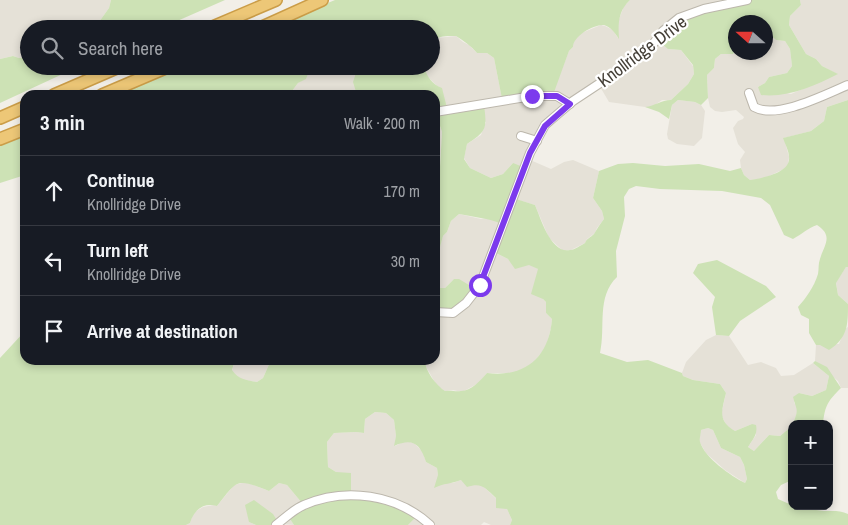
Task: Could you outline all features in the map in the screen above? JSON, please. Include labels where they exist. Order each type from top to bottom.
[{"type":"highway","points":[[229,20],[276,0]]},
{"type":"highway","points":[[278,20],[322,0]]},
{"type":"highway","points":[[66,90],[100,75]]},
{"type":"highway","points":[[114,90],[149,75]]},
{"type":"highway","points":[[0,118],[20,109]]},
{"type":"highway","points":[[0,140],[20,130]]},
{"type":"street","name":"Knollridge Drive","points":[[440,312],[453,313],[466,303],[480,285],[530,153],[545,126],[570,104],[647,52],[663,31],[679,18],[704,9],[747,0]]},
{"type":"street","points":[[749,93],[754,107],[759,110],[781,109],[807,103],[848,85]]},
{"type":"street","points":[[440,111],[532,96],[557,96],[570,104]]},
{"type":"street","points":[[521,136],[537,141]]},
{"type":"street","points":[[276,525],[303,505],[323,498],[348,495],[374,496],[397,504],[422,517],[430,525]]},
{"type":"shaded area","points":[[0,0],[111,0],[109,8],[100,20],[20,20],[20,58],[13,56],[0,59]]},
{"type":"shaded area","points":[[630,0],[744,0],[668,49],[681,50],[693,66],[694,74],[688,84],[671,100],[662,100],[652,107],[609,102],[599,85],[544,124],[528,159],[551,169],[564,162],[573,160],[599,171],[593,198],[602,211],[604,219],[595,233],[585,243],[571,250],[562,250],[549,238],[535,205],[512,198],[513,163],[503,174],[491,178],[470,168],[464,158],[467,144],[481,135],[486,122],[447,108],[440,90],[427,75],[440,75],[440,38],[456,36],[477,53],[487,53],[494,58],[502,99],[552,95],[569,51],[579,34],[601,25],[613,30],[618,38],[618,22],[624,6]]},
{"type":"shaded area","points":[[800,0],[848,0],[848,100],[827,107],[824,121],[811,131],[784,138],[789,157],[786,168],[765,178],[750,180],[744,175],[741,168],[740,160],[745,152],[738,144],[733,128],[744,117],[736,110],[722,112],[715,111],[710,107],[707,75],[714,68],[715,59],[721,54],[728,54],[728,60],[773,60],[773,38],[785,41],[790,49],[792,66],[787,73],[769,77],[765,83],[758,87],[791,94],[837,74],[806,54],[789,25],[790,16],[801,5]]},
{"type":"shaded area","points":[[307,75],[356,75],[357,90],[293,90],[298,83]]},
{"type":"shaded area","points":[[678,100],[695,102],[701,105],[705,111],[702,138],[694,146],[677,144],[668,139],[667,134],[672,105]]},
{"type":"shaded area","points":[[440,126],[442,132],[440,167]]},
{"type":"shaded area","points":[[459,214],[481,219],[488,218],[502,224],[494,252],[512,262],[529,264],[538,269],[543,299],[546,302],[546,313],[552,319],[546,347],[533,363],[517,373],[487,373],[479,383],[462,392],[445,391],[437,386],[425,365],[440,365],[440,303],[454,279],[445,288],[440,288],[440,246],[451,221]]},
{"type":"shaded area","points":[[846,267],[848,267],[848,304],[838,295],[836,282]]},
{"type":"shaded area","points":[[848,327],[848,388],[841,388],[838,381],[815,361],[816,345],[839,344],[845,329]]},
{"type":"shaded area","points":[[716,335],[729,336],[748,365],[761,362],[776,368],[781,376],[794,375],[813,363],[829,376],[826,390],[812,396],[799,393],[794,403],[798,406],[798,411],[794,420],[788,420],[788,429],[780,436],[769,435],[754,451],[748,447],[756,435],[752,424],[735,431],[727,426],[721,415],[726,393],[720,384],[693,380],[683,376],[682,373],[686,362],[706,340]]},
{"type":"shaded area","points":[[234,365],[269,365],[263,378],[257,382],[242,380],[232,371]]},
{"type":"shaded area","points":[[375,412],[386,413],[394,420],[395,446],[405,441],[414,443],[423,452],[426,462],[437,468],[438,475],[447,482],[453,483],[461,480],[483,486],[507,509],[512,520],[510,525],[491,525],[484,522],[481,525],[408,525],[417,516],[351,494],[336,472],[328,467],[327,442],[334,433],[364,433],[365,419]]},
{"type":"shaded area","points":[[708,428],[713,430],[721,448],[740,457],[747,479],[745,483],[725,470],[706,453],[699,441],[701,430]]},
{"type":"shaded area","points":[[246,482],[269,491],[279,483],[287,485],[302,503],[288,516],[294,525],[249,522],[256,525],[186,525],[190,523],[193,513],[203,507],[217,506],[234,485]]},
{"type":"green space","points":[[111,0],[225,0],[179,20],[100,20],[109,8]]},
{"type":"green space","points":[[335,0],[630,0],[621,13],[619,39],[611,29],[600,25],[595,26],[576,39],[569,51],[553,95],[502,99],[494,58],[487,53],[477,53],[456,36],[440,37],[440,20],[287,20]]},
{"type":"green space","points":[[744,0],[800,0],[801,5],[790,16],[789,25],[806,54],[816,59],[822,66],[838,74],[810,87],[791,93],[761,95],[758,87],[765,83],[769,77],[787,73],[792,66],[790,49],[785,41],[776,40],[773,37],[773,15],[728,15],[728,54],[721,54],[715,59],[714,68],[707,75],[708,98],[701,105],[695,102],[678,100],[672,105],[669,119],[659,112],[645,107],[671,100],[688,84],[694,74],[693,65],[681,50],[668,49],[656,39],[677,19]]},
{"type":"green space","points":[[13,56],[20,58],[20,75],[61,75],[28,90],[20,90],[20,94],[0,103],[0,59]]},
{"type":"green space","points":[[155,75],[308,75],[306,79],[298,83],[293,90],[117,90]]},
{"type":"green space","points":[[355,75],[427,75],[435,85],[442,88],[447,108],[484,105],[484,128],[479,136],[467,144],[464,159],[470,168],[491,178],[503,174],[513,163],[523,167],[513,198],[535,205],[552,241],[563,250],[574,249],[585,243],[604,219],[602,211],[593,198],[599,171],[618,164],[633,163],[665,166],[699,164],[730,171],[741,168],[744,175],[750,180],[768,176],[781,171],[788,162],[788,152],[783,138],[811,131],[824,121],[827,107],[848,100],[848,267],[846,267],[836,283],[838,295],[848,304],[848,318],[846,330],[840,341],[829,350],[816,345],[809,333],[809,319],[801,315],[798,307],[809,292],[818,274],[819,261],[826,241],[825,233],[817,225],[793,239],[784,235],[770,205],[761,198],[722,191],[660,189],[636,186],[629,189],[624,197],[625,216],[616,251],[617,277],[610,285],[606,294],[600,353],[627,362],[648,360],[682,373],[683,376],[693,380],[720,384],[726,393],[722,415],[725,423],[735,431],[752,424],[756,425],[756,434],[748,447],[754,451],[769,435],[780,436],[788,429],[788,482],[781,485],[776,492],[778,499],[788,504],[788,510],[839,511],[848,514],[848,525],[510,525],[512,520],[507,509],[496,508],[496,498],[483,487],[476,485],[467,487],[461,480],[434,488],[438,475],[437,468],[426,462],[418,446],[406,442],[394,446],[396,436],[394,420],[386,413],[375,412],[365,419],[364,433],[334,433],[327,442],[328,467],[336,472],[351,473],[351,494],[373,496],[417,516],[408,525],[294,525],[288,516],[302,503],[287,485],[279,483],[269,491],[250,484],[238,483],[229,490],[217,506],[203,506],[194,514],[190,523],[186,525],[0,525],[0,358],[20,336],[20,365],[234,365],[232,370],[237,376],[257,382],[263,378],[269,365],[425,365],[438,385],[445,391],[465,391],[476,385],[487,373],[501,374],[513,372],[533,362],[540,354],[546,344],[552,319],[546,313],[546,302],[531,294],[538,269],[529,265],[515,269],[508,259],[494,252],[502,224],[459,214],[451,221],[447,232],[443,236],[440,247],[442,132],[440,126],[440,90],[355,90],[353,82]],"holes":[[[708,428],[713,430],[721,448],[740,457],[747,479],[745,483],[719,466],[707,454],[700,441],[701,430]]]},
{"type":"green space","points":[[20,130],[20,177],[0,183],[0,139]]},
{"type":"green space","points":[[717,260],[766,286],[776,297],[740,321],[729,336],[716,335],[712,307],[715,297],[693,273],[698,264]]},
{"type":"green space","points":[[454,279],[459,279],[474,288],[456,310],[440,312],[440,288],[445,288]]},
{"type":"green space","points":[[815,361],[827,367],[841,388],[828,404],[824,420],[794,420],[797,410],[793,397],[799,393],[812,396],[826,390],[829,376],[813,363]]},
{"type":"green space","points":[[254,500],[273,514],[278,522],[275,525],[256,525],[249,522],[245,505]]},
{"type":"route","points":[[480,285],[530,153],[545,126],[570,104],[557,96],[532,96]]}]
